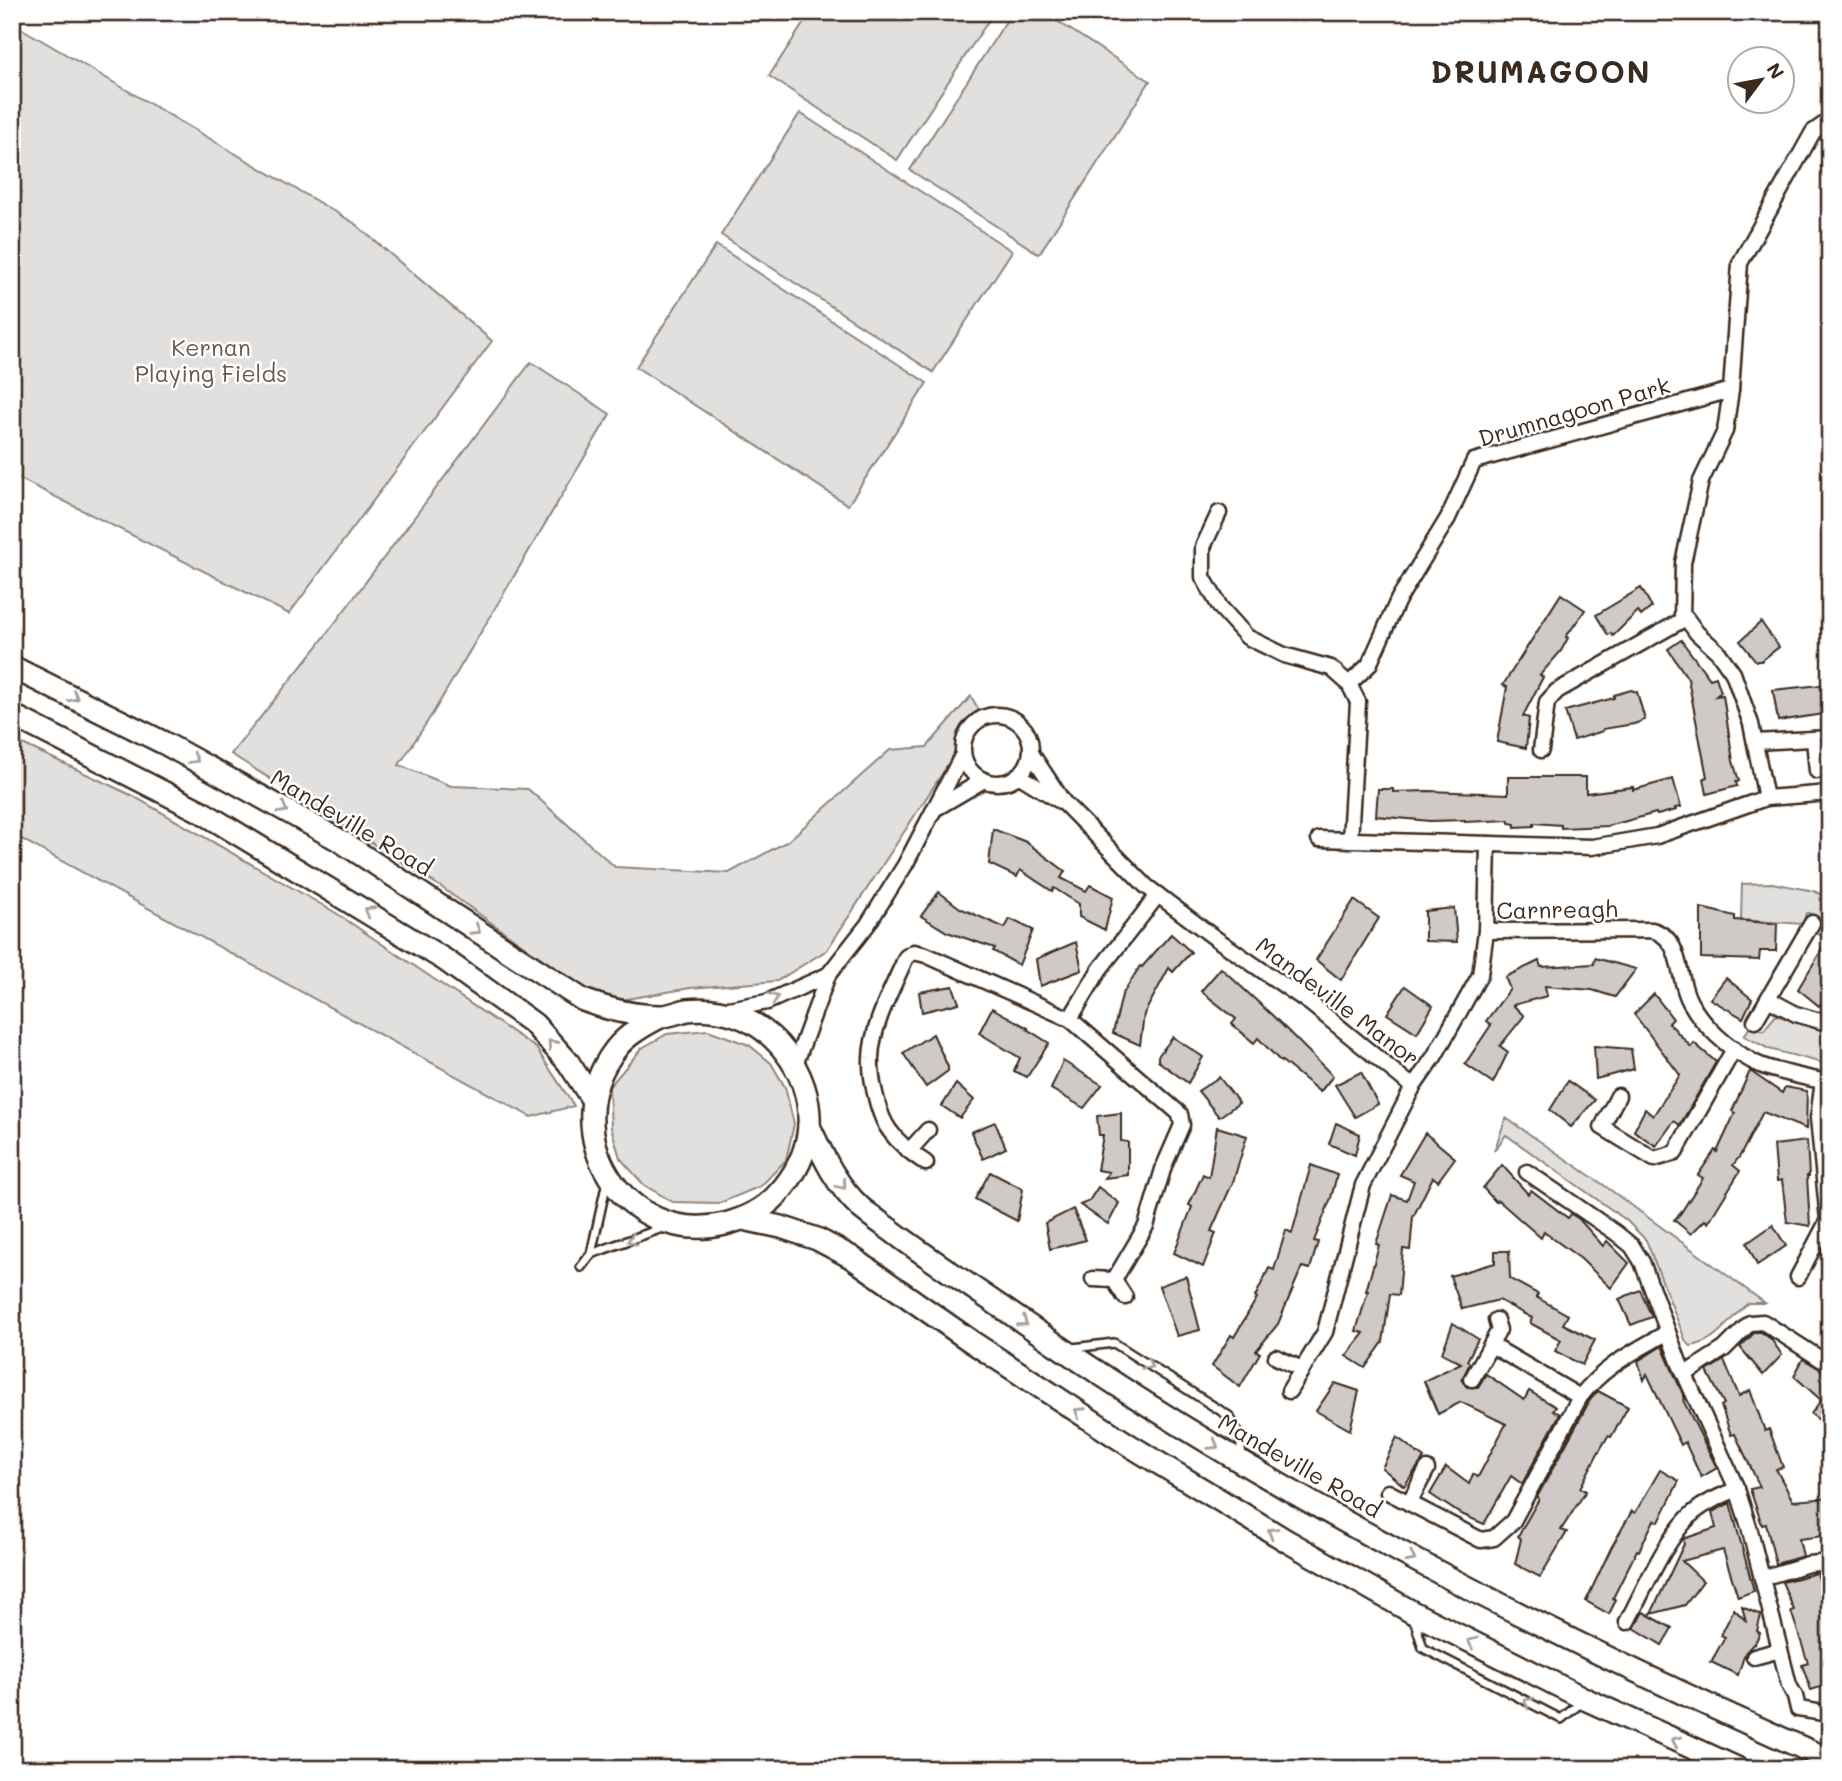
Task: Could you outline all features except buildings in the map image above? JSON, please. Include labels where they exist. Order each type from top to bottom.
[{"type":"main road","name":"Mandeville Road","points":[[12,667],[164,743],[339,840],[583,1000],[603,1008],[662,1016]]},
{"type":"main road","points":[[12,715],[202,812],[446,960],[534,1024],[568,1062],[592,1099]]},
{"type":"main road","points":[[690,1010],[718,1011],[763,1029],[781,1045],[795,1065],[807,1094],[809,1126],[803,1155],[789,1182],[769,1204],[743,1219],[708,1228],[672,1224],[642,1211],[625,1198],[608,1177],[596,1151],[591,1123],[592,1099],[601,1072],[616,1048],[637,1029],[662,1016],[690,1010]]},
{"type":"main road","name":"Mandeville Road","points":[[809,1126],[830,1171],[859,1206],[1061,1349],[1338,1519],[1480,1595],[1673,1690],[1830,1760]]},
{"type":"main road","points":[[743,1219],[781,1227],[817,1239],[851,1257],[972,1342],[1129,1445],[1287,1541],[1412,1612],[1585,1699],[1739,1769]]},
{"type":"street","points":[[1682,620],[1683,563],[1701,481],[1726,431],[1741,263],[1814,132],[1830,120]]},
{"type":"street","name":"Drumnagoon Park","points":[[1349,684],[1369,666],[1398,600],[1448,518],[1475,461],[1731,390]]},
{"type":"street","points":[[1219,513],[1203,547],[1203,577],[1220,607],[1247,637],[1284,655],[1331,668],[1349,684],[1358,702],[1350,840]]},
{"type":"street","points":[[1541,750],[1547,702],[1557,691],[1686,618],[1697,633],[1718,652],[1733,673],[1755,742],[1766,798]]},
{"type":"street","name":"Mandeville Manor","points":[[795,1065],[828,975],[868,924],[936,808],[963,754],[967,732],[974,723],[984,717],[1007,716],[1017,722],[1026,730],[1031,753],[1064,803],[1146,886],[1215,938],[1311,1004],[1413,1087],[1363,1185],[1325,1332],[1289,1391]]},
{"type":"street","points":[[1755,742],[1830,738]]},
{"type":"street","points":[[1814,739],[1817,771]]},
{"type":"street","points":[[1018,775],[1024,769],[1031,753]]},
{"type":"street","points":[[963,754],[966,765],[984,780]]},
{"type":"street","name":"Mandeville Manor","points":[[936,808],[984,780],[1002,783],[1018,775],[1064,803]]},
{"type":"street","points":[[1319,839],[1592,847],[1657,836],[1766,798],[1830,793]]},
{"type":"street","points":[[1486,931],[1488,844]]},
{"type":"street","points":[[1070,1020],[1100,968],[1158,895]]},
{"type":"street","points":[[1755,1021],[1812,923]]},
{"type":"street","name":"Carnreagh","points":[[1413,1087],[1434,1057],[1480,975],[1486,931],[1652,930],[1664,933],[1672,943],[1689,1002],[1716,1036],[1754,1063],[1826,1082],[1818,1118],[1829,1220],[1798,1277]]},
{"type":"street","points":[[926,1163],[909,1151],[888,1129],[874,1092],[871,1058],[879,1022],[906,957],[914,953],[926,955],[1070,1020],[1180,1114],[1182,1125],[1164,1166],[1146,1226],[1114,1280]]},
{"type":"street","name":"Mandeville Manor","points":[[718,1011],[767,1002],[828,975]]},
{"type":"street","points":[[1768,999],[1796,1014],[1830,1024]]},
{"type":"street","points":[[1618,1097],[1602,1127],[1654,1158],[1675,1153],[1734,1049]]},
{"type":"street","points":[[909,1151],[928,1130]]},
{"type":"street","points":[[1527,1172],[1616,1233],[1632,1246],[1642,1262],[1685,1374],[1737,1489],[1789,1685],[1798,1709],[1830,1714]]},
{"type":"street","points":[[1093,1279],[1114,1280]]},
{"type":"street","points":[[1114,1280],[1125,1297]]},
{"type":"street","points":[[1472,1379],[1499,1330],[1496,1320]]},
{"type":"street","points":[[1685,1374],[1724,1349],[1750,1323],[1763,1322],[1830,1365]]},
{"type":"street","points":[[1388,1492],[1481,1540],[1494,1538],[1513,1521],[1580,1397],[1608,1366],[1668,1332]]},
{"type":"street","points":[[1491,1345],[1580,1397]]},
{"type":"street","points":[[1276,1357],[1302,1369]]},
{"type":"street","points":[[1409,1503],[1427,1469]]},
{"type":"street","points":[[1627,1622],[1682,1526],[1711,1500],[1737,1489]]},
{"type":"street","points":[[1762,1578],[1808,1564],[1830,1562]]},
{"type":"street","points":[[1754,1657],[1780,1650]]},
{"type":"lane","points":[[581,1266],[591,1254],[608,1177]]},
{"type":"lane","points":[[591,1254],[672,1224]]},
{"type":"lane","points":[[1061,1349],[1114,1343],[1229,1416],[1240,1436],[1242,1461]]},
{"type":"green space","points":[[811,12],[994,12],[897,160],[769,76]]},
{"type":"green space","points":[[1012,12],[1043,12],[1150,81],[1039,254],[910,170]]},
{"type":"green space","name":"Kernan Playing Fields","points":[[12,23],[354,223],[492,341],[289,614],[12,475]]},
{"type":"green space","points":[[800,113],[1012,251],[933,372],[721,235]]},
{"type":"green space","points":[[716,245],[927,383],[848,505],[636,367]]},
{"type":"green space","points":[[531,362],[610,414],[433,713],[399,765],[451,786],[528,789],[615,867],[729,873],[788,841],[890,750],[927,747],[971,696],[981,714],[827,950],[777,981],[690,988],[604,1003],[441,887],[231,754],[316,648]]},
{"type":"green space","points":[[12,739],[133,796],[336,913],[536,1048],[574,1106],[531,1117],[12,834]]},
{"type":"green space","points":[[1772,883],[1814,891],[1830,899],[1830,936],[1823,937],[1815,932],[1810,913],[1806,913],[1803,924],[1741,920],[1742,884]]},
{"type":"green space","points":[[1776,1015],[1830,1033],[1830,1065],[1769,1049],[1744,1036],[1752,1024],[1763,1031]]},
{"type":"green space","points":[[708,1030],[749,1045],[771,1063],[785,1087],[794,1124],[786,1160],[761,1186],[720,1203],[673,1202],[644,1185],[620,1158],[611,1127],[609,1087],[642,1048],[667,1034]]},
{"type":"green space","points":[[1506,1118],[1605,1186],[1765,1303],[1748,1303],[1715,1335],[1691,1346],[1686,1342],[1646,1240],[1626,1220],[1506,1135],[1494,1151]]},
{"type":"district","name":"DRUMAGOON","points":[[1541,71]]}]
